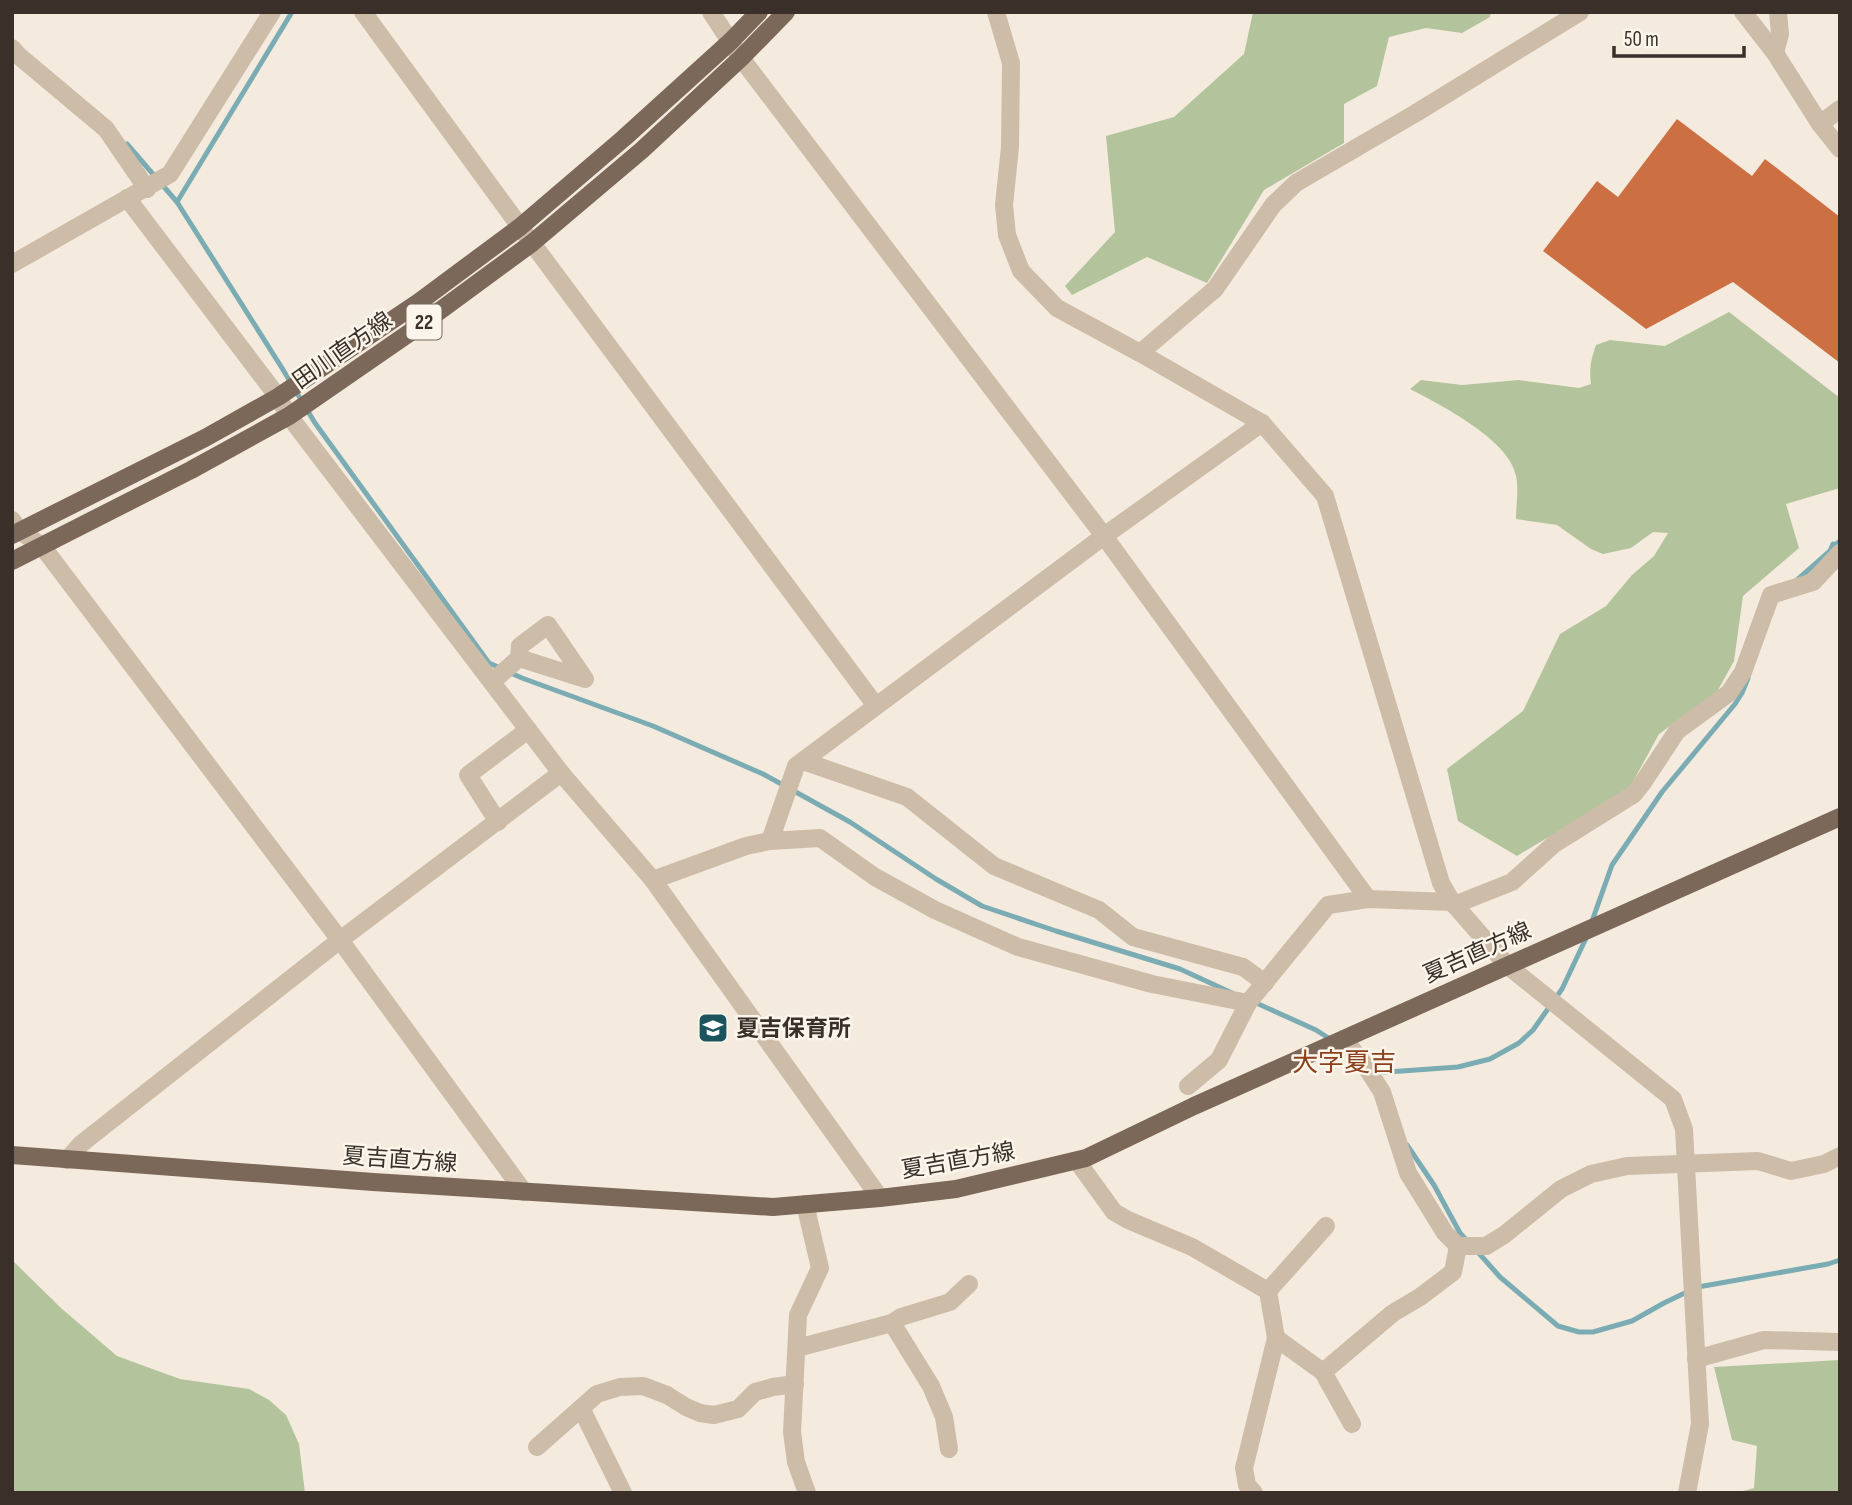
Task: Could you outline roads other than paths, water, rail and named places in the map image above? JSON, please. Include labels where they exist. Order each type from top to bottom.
[{"type":"main road","name":"田川直方線","points":[[15,529],[205,438],[278,397],[419,302],[520,227],[624,138],[759,12]]},
{"type":"main road","name":"田川直方線","points":[[12,561],[191,470],[289,416],[415,329],[532,243],[642,150],[786,12]]},
{"type":"main road","name":"夏吉直方線","points":[[12,1155],[773,1207],[956,1189],[1086,1158],[1194,1106],[1840,817]]},
{"type":"street","points":[[12,264],[170,174],[272,12]]},
{"type":"street","points":[[363,12],[876,706]]},
{"type":"street","points":[[711,12],[741,58],[1104,536],[1368,899]]},
{"type":"street","points":[[996,12],[1010,63],[1010,147],[1004,205],[1007,235],[1021,271],[1057,308],[1262,423],[1325,496],[1441,883],[1453,903],[1507,965],[1673,1099],[1685,1129],[1700,1424],[1687,1493]]},
{"type":"street","points":[[1140,353],[1215,289],[1273,205],[1296,183],[1580,12]]},
{"type":"street","points":[[1743,12],[1775,53],[1820,124],[1840,149]]},
{"type":"street","points":[[1775,53],[1780,34],[1778,12]]},
{"type":"street","points":[[12,48],[106,128],[147,189]]},
{"type":"street","points":[[1820,124],[1840,110]]},
{"type":"street","points":[[127,198],[561,774],[653,880],[880,1198]]},
{"type":"street","points":[[770,841],[796,766],[1104,536],[1262,423]]},
{"type":"street","points":[[15,529],[42,546],[340,940],[524,1192]]},
{"type":"street","points":[[1188,1086],[1219,1060],[1248,1003],[1328,905],[1368,899],[1453,903],[1512,882],[1554,844],[1634,794],[1677,731],[1729,693],[1743,672],[1771,595],[1812,582],[1840,553]]},
{"type":"street","points":[[492,682],[519,658]]},
{"type":"street","points":[[498,822],[468,775],[528,730]]},
{"type":"street","points":[[803,761],[907,797],[994,866],[1099,911],[1133,937],[1243,967],[1265,983]]},
{"type":"street","points":[[67,1160],[80,1144],[340,940],[561,774]]},
{"type":"street","points":[[653,880],[746,846],[770,841],[820,838],[875,877],[934,911],[1018,947],[1152,984],[1248,1003]]},
{"type":"street","points":[[1344,1039],[1381,1092],[1408,1172],[1445,1233],[1458,1246],[1486,1246],[1504,1235],[1561,1189],[1591,1174],[1627,1166],[1758,1161],[1791,1171],[1824,1164],[1840,1156]]},
{"type":"street","points":[[1077,1161],[1114,1212],[1192,1247],[1268,1291]]},
{"type":"street","points":[[805,1204],[820,1268],[798,1315],[792,1432],[796,1462],[807,1493]]},
{"type":"street","points":[[1268,1291],[1326,1226]]},
{"type":"street","points":[[1323,1372],[1393,1312],[1420,1297],[1453,1272],[1458,1246]]},
{"type":"street","points":[[797,1349],[892,1323],[901,1317],[950,1302],[969,1284]]},
{"type":"street","points":[[1254,1493],[1248,1485],[1244,1468],[1276,1338],[1268,1291]]},
{"type":"street","points":[[892,1323],[931,1386],[944,1417],[949,1449]]},
{"type":"street","points":[[1276,1338],[1323,1372],[1352,1424]]},
{"type":"street","points":[[1696,1359],[1764,1340],[1840,1342]]},
{"type":"street","points":[[537,1447],[597,1394],[620,1387],[643,1385],[700,1413],[715,1415],[738,1409],[755,1392],[795,1384]]},
{"type":"street","points":[[582,1408],[623,1493]]},
{"type":"waterway","points":[[177,202],[292,12]]},
{"type":"waterway","points":[[127,144],[177,202],[315,423],[489,663],[522,678],[653,726],[763,774],[850,822],[982,906],[1180,969],[1232,993]]},
{"type":"waterway","points":[[1797,580],[1830,551],[1833,544],[1840,541]]},
{"type":"waterway","points":[[1591,924],[1612,865],[1662,792],[1735,704],[1748,678]]},
{"type":"waterway","points":[[1374,1073],[1458,1067],[1490,1059],[1519,1043],[1533,1030],[1562,989],[1588,934]]},
{"type":"waterway","points":[[1254,1002],[1330,1039]]},
{"type":"waterway","points":[[1407,1145],[1434,1185],[1460,1233],[1469,1243]]},
{"type":"waterway","points":[[1476,1250],[1500,1277],[1558,1326],[1579,1332],[1593,1332],[1632,1321],[1689,1291]]},
{"type":"waterway","points":[[1698,1287],[1840,1260]]},
{"type":"place","name":"夏吉保育所","points":[[713,1028]]},
{"type":"district","name":"大字夏吉","points":[[1344,1062]]}]
